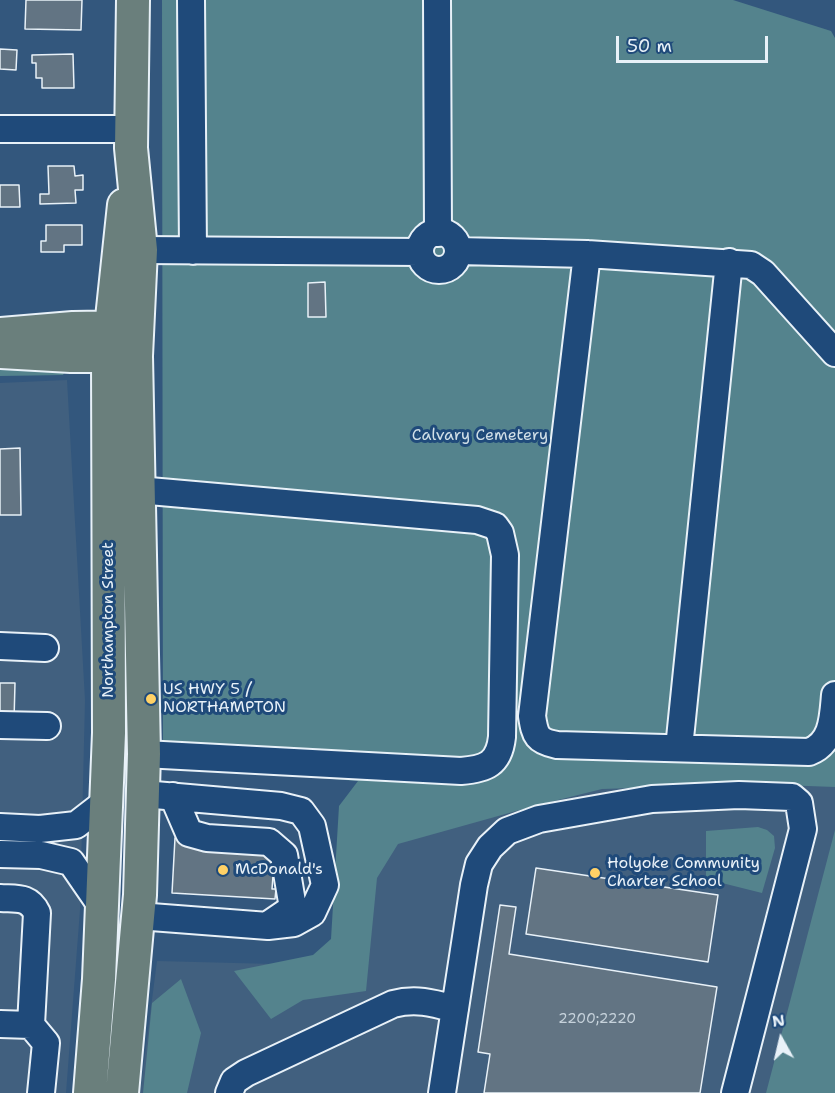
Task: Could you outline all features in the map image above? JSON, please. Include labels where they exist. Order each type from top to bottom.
[{"type":"main road","name":"Northampton Street","points":[[90,1093],[99,979],[107,801],[109,600],[123,341],[131,138],[133,0]]},
{"type":"main road","name":"Northampton Street","points":[[122,1093],[138,916],[158,795],[144,754],[138,490],[123,341],[141,250],[131,138]]},
{"type":"main road","points":[[0,334],[73,328],[123,341]]},
{"type":"main road","points":[[0,352],[123,341]]},
{"type":"main road","points":[[109,600],[123,676],[116,897],[120,907],[138,916]]},
{"type":"street","points":[[191,0],[193,251]]},
{"type":"street","points":[[437,0],[438,233]]},
{"type":"street","points":[[0,129],[131,138]]},
{"type":"street","points":[[438,233],[444,233],[453,239],[458,251],[458,256],[452,265],[441,270],[435,270],[424,264],[420,252],[427,237],[438,233]]},
{"type":"street","points":[[141,250],[420,252]]},
{"type":"street","points":[[458,251],[587,254],[751,265],[763,273],[835,353]]},
{"type":"street","points":[[587,254],[532,716],[534,727],[541,740],[557,745],[809,753],[819,749],[828,737],[833,720],[835,695]]},
{"type":"street","points":[[679,748],[729,262]]},
{"type":"street","points":[[138,490],[477,520],[495,526],[500,533],[506,567],[501,750],[486,766],[476,770],[461,771],[144,754]]},
{"type":"street","points":[[0,646],[45,648]]},
{"type":"street","points":[[0,725],[47,726]]},
{"type":"street","points":[[138,916],[268,926],[294,923],[312,913],[325,885],[312,826],[300,811],[281,806],[158,795]]},
{"type":"street","points":[[158,795],[189,833],[207,838],[269,842],[284,855],[293,908],[268,926]]},
{"type":"street","points":[[442,1093],[479,864],[490,847],[507,831],[539,819],[652,799],[740,795],[792,797],[799,803],[803,829],[735,1093]]},
{"type":"street","points":[[0,827],[40,829],[76,825],[107,801]]},
{"type":"street","points":[[0,854],[41,855],[71,862],[102,907]]},
{"type":"street","points":[[0,898],[22,899],[33,904],[37,914],[31,1025],[46,1043],[41,1093]]},
{"type":"street","points":[[229,1093],[234,1081],[246,1073],[393,1004],[406,1000],[420,1000],[455,1009]]},
{"type":"street","points":[[0,1024],[31,1025]]},
{"type":"shaded area","points":[[67,380],[85,700],[80,910],[66,1093],[0,1093],[0,383]]},
{"type":"shaded area","name":"Holyoke Community Charter School","points":[[835,770],[835,1055],[825,1093],[140,1093],[157,961],[352,966],[358,781]]},
{"type":"green space","name":"Calvary Cemetery","points":[[162,0],[733,0],[831,31],[835,38],[835,787],[754,784],[602,789],[398,844],[377,878],[366,991],[303,1000],[271,1019],[234,971],[313,955],[331,939],[339,806],[358,781],[163,766]]},
{"type":"green space","points":[[0,365],[63,370],[64,373],[63,375],[0,376]]},
{"type":"green space","points":[[758,827],[774,836],[775,848],[762,893],[706,879],[706,831]]},
{"type":"green space","points":[[835,830],[835,1093],[766,1093]]},
{"type":"green space","points":[[181,979],[201,1033],[187,1093],[143,1093],[152,1003]]},
{"type":"building","points":[[26,0],[82,0],[81,30],[25,29]]},
{"type":"building","points":[[0,49],[17,50],[16,70],[0,69]]},
{"type":"building","points":[[73,54],[74,88],[42,88],[42,78],[36,78],[36,63],[32,63],[32,55]]},
{"type":"building","points":[[48,166],[74,166],[75,176],[83,175],[83,190],[75,190],[76,203],[40,204],[40,194],[49,194]]},
{"type":"building","points":[[0,185],[19,185],[20,207],[0,207]]},
{"type":"building","points":[[46,225],[82,225],[82,245],[64,245],[64,252],[41,252],[41,241],[46,241]]},
{"type":"building","points":[[325,282],[326,317],[308,317],[308,283]]},
{"type":"building","points":[[20,448],[21,515],[0,515],[0,449]]},
{"type":"building","points":[[0,683],[15,683],[14,721],[0,720]]},
{"type":"building","name":"McDonald's","points":[[175,838],[215,847],[275,850],[272,889],[276,889],[275,899],[172,893]]},
{"type":"building","points":[[536,868],[718,895],[708,962],[526,934]]},
{"type":"building","points":[[500,905],[516,907],[509,954],[717,987],[700,1093],[484,1093],[490,1054],[478,1052]]},
{"type":"place","name":"US HWY 5 / NORTHAMPTON","points":[[151,699]]},
{"type":"place","name":"McDonald's","points":[[223,870]]},
{"type":"place","name":"Holyoke Community Charter School","points":[[595,873]]}]
